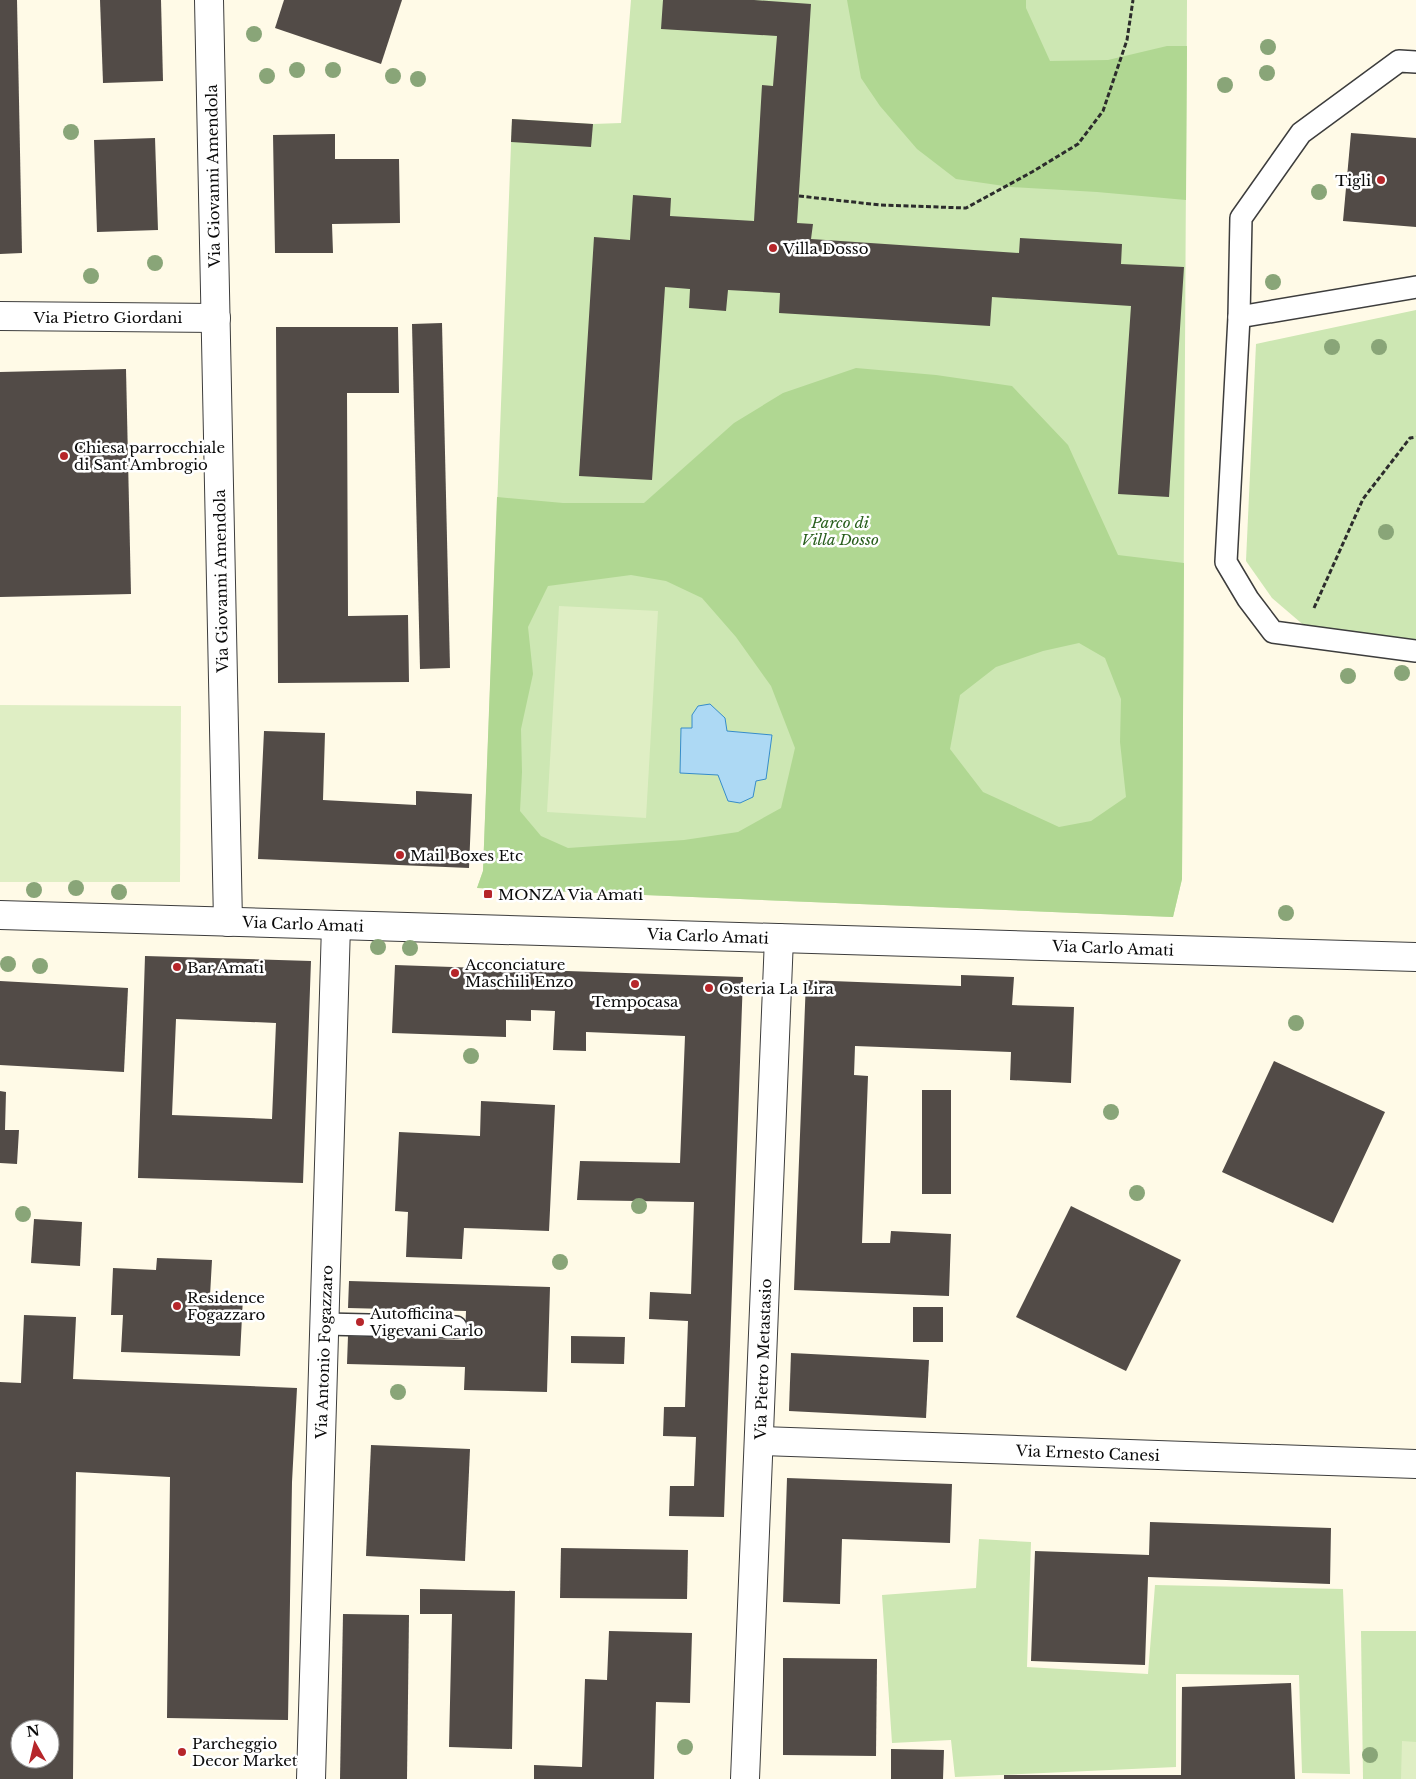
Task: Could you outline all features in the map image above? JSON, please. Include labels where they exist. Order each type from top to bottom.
[{"type":"street","name":"Via Giovanni Amendola","points":[[209,0],[228,922]]},
{"type":"street","name":"Via Pietro Giordani","points":[[0,316],[216,318]]},
{"type":"street","name":"Via Carlo Amati","points":[[0,914],[1416,957]]},
{"type":"street","name":"Via Antonio Fogazzaro","points":[[311,1779],[336,925]]},
{"type":"street","name":"Via Pietro Metastasio","points":[[744,1779],[760,1441],[779,938]]},
{"type":"street","name":"Via Ernesto Canesi","points":[[760,1441],[1416,1464]]},
{"type":"lane","points":[[1416,62],[1399,61],[1301,133],[1241,218],[1239,317],[1226,562],[1248,599],[1273,632],[1416,651]]},
{"type":"lane","points":[[1239,317],[1416,287]]},
{"type":"lane","points":[[324,1324],[456,1327]]},
{"type":"path","points":[[799,196],[880,205],[966,208],[1032,172],[1078,144],[1103,111],[1127,40],[1133,0]]},
{"type":"path","points":[[1308,636],[1315,604],[1363,499],[1410,438],[1416,437]]},
{"type":"green space","name":"Parco di Villa Dosso","points":[[631,0],[1187,0],[1182,879],[1173,917],[477,888],[483,871],[512,119],[593,124],[621,123]]},
{"type":"green space","points":[[847,0],[1026,0],[1026,8],[1050,61],[1108,60],[1167,46],[1187,46],[1186,200],[1011,187],[956,179],[917,149],[880,106],[861,78]]},
{"type":"green space","points":[[1416,310],[1416,640],[1307,628],[1272,598],[1246,561],[1256,344]]},
{"type":"green space","points":[[856,368],[936,375],[1012,386],[1068,445],[1118,555],[1184,563],[1182,879],[1173,917],[477,888],[483,871],[497,497],[563,503],[644,503],[734,423],[783,393]],"holes":[[[631,575],[666,581],[702,598],[736,637],[771,686],[795,748],[781,808],[738,832],[684,840],[568,848],[541,836],[520,811],[522,772],[521,729],[533,674],[528,627],[548,586]],[[1079,643],[1105,658],[1121,699],[1120,742],[1126,797],[1091,821],[1059,827],[983,792],[950,749],[960,695],[996,667],[1043,651]]]},
{"type":"green space","points":[[559,606],[658,611],[646,818],[547,812]]},
{"type":"green space","points":[[0,705],[181,706],[180,882],[0,882]]},
{"type":"green space","points":[[979,1539],[1031,1542],[1027,1667],[1148,1674],[1155,1585],[1343,1589],[1350,1774],[1302,1773],[1299,1675],[1176,1674],[1176,1767],[955,1777],[951,1740],[892,1743],[882,1595],[976,1588]]},
{"type":"green space","points":[[1361,1631],[1416,1631],[1416,1779],[1363,1779]]},
{"type":"green space","points":[[1402,1741],[1416,1742],[1416,1779],[1401,1779]]},
{"type":"water","points":[[710,704],[725,718],[727,731],[772,735],[766,779],[756,781],[753,797],[740,803],[728,801],[718,775],[680,773],[681,728],[692,728],[692,715],[698,706]]},
{"type":"building","points":[[0,0],[17,0],[22,253],[0,254]]},
{"type":"building","points":[[100,0],[161,0],[163,81],[103,83]]},
{"type":"building","points":[[284,0],[402,0],[381,64],[275,28]]},
{"type":"building","name":"Villa Dosso","points":[[663,0],[754,0],[811,4],[797,223],[813,224],[811,239],[1019,253],[1020,238],[1122,244],[1121,264],[1184,267],[1169,497],[1118,494],[1131,306],[992,297],[990,326],[779,313],[780,293],[728,290],[726,311],[689,308],[690,289],[665,287],[652,480],[579,476],[594,237],[630,240],[633,195],[671,198],[670,216],[754,221],[762,85],[773,86],[777,36],[661,29]]},
{"type":"building","points":[[512,119],[593,124],[591,147],[511,142]]},
{"type":"building","name":"Tigli","points":[[1351,133],[1416,138],[1416,227],[1343,221]]},
{"type":"building","points":[[335,134],[335,159],[399,159],[400,223],[332,224],[333,253],[275,253],[273,135]]},
{"type":"building","points":[[155,138],[158,230],[97,232],[94,140]]},
{"type":"building","points":[[442,323],[450,668],[420,669],[412,324]]},
{"type":"building","points":[[276,327],[398,327],[399,393],[347,393],[348,616],[408,615],[409,682],[278,683]]},
{"type":"building","name":"Chiesa parrocchiale di Sant'Ambrogio","points":[[126,369],[131,594],[0,597],[0,372]]},
{"type":"building","points":[[264,731],[325,733],[323,800],[416,805],[416,791],[472,794],[469,868],[258,859]]},
{"type":"building","points":[[145,956],[311,961],[303,1183],[138,1178]],"holes":[[[176,1019],[276,1023],[272,1119],[172,1115]]]},
{"type":"building","points":[[395,965],[743,977],[724,1517],[669,1516],[670,1486],[694,1486],[696,1437],[663,1436],[664,1407],[685,1407],[688,1321],[649,1319],[650,1292],[691,1294],[694,1202],[577,1200],[580,1161],[680,1163],[685,1036],[586,1032],[586,1051],[553,1050],[555,1011],[531,1010],[531,1021],[506,1020],[506,1037],[392,1033]]},
{"type":"building","points":[[961,975],[1014,977],[1012,1005],[1074,1007],[1071,1083],[1010,1080],[1011,1052],[855,1046],[854,1075],[868,1076],[862,1243],[890,1243],[891,1231],[951,1234],[949,1296],[794,1290],[806,980],[961,986]]},
{"type":"building","points":[[0,981],[128,988],[124,1072],[0,1065]]},
{"type":"building","points":[[1274,1061],[1385,1112],[1333,1223],[1222,1172]]},
{"type":"building","points":[[922,1090],[951,1090],[951,1194],[922,1194]]},
{"type":"building","points":[[0,1091],[6,1092],[5,1130],[19,1130],[17,1164],[0,1163]]},
{"type":"building","points":[[481,1101],[555,1105],[549,1231],[464,1228],[462,1259],[406,1257],[408,1212],[395,1211],[399,1132],[480,1136]]},
{"type":"building","points":[[1071,1206],[1181,1260],[1126,1371],[1016,1317]]},
{"type":"building","points":[[34,1219],[82,1222],[80,1266],[31,1263]]},
{"type":"building","name":"Residence Fogazzaro","points":[[157,1258],[212,1260],[210,1296],[243,1297],[240,1356],[121,1352],[123,1315],[111,1315],[113,1268],[156,1270]]},
{"type":"building","points":[[349,1281],[550,1287],[547,1392],[464,1390],[465,1367],[347,1364],[348,1336],[465,1340],[466,1311],[348,1308]]},
{"type":"building","points":[[913,1307],[943,1307],[943,1342],[913,1342]]},
{"type":"building","points":[[24,1315],[76,1317],[73,1379],[297,1388],[292,1482],[288,1720],[167,1718],[170,1477],[76,1472],[73,1779],[0,1779],[0,1382],[21,1383]]},
{"type":"building","points":[[571,1336],[625,1337],[624,1364],[571,1363]]},
{"type":"building","points":[[791,1353],[929,1360],[926,1418],[789,1411]]},
{"type":"building","points":[[371,1445],[470,1449],[465,1561],[366,1556]]},
{"type":"building","points":[[787,1478],[952,1484],[950,1543],[842,1539],[840,1604],[783,1602]]},
{"type":"building","points":[[1150,1522],[1331,1528],[1330,1584],[1148,1577],[1145,1665],[1031,1661],[1035,1551],[1149,1555]]},
{"type":"building","points":[[561,1548],[688,1550],[687,1599],[560,1598]]},
{"type":"building","points":[[420,1589],[515,1591],[512,1749],[449,1747],[452,1614],[420,1614]]},
{"type":"building","points":[[343,1614],[409,1615],[407,1779],[340,1779]]},
{"type":"building","points":[[609,1631],[692,1633],[690,1703],[656,1702],[654,1779],[534,1779],[534,1765],[582,1767],[585,1679],[607,1680]]},
{"type":"building","points":[[783,1658],[877,1659],[876,1756],[783,1755]]},
{"type":"building","points":[[1291,1683],[1295,1779],[1004,1779],[1004,1775],[1181,1775],[1182,1687]]},
{"type":"building","points":[[891,1749],[944,1750],[943,1779],[891,1779]]},
{"type":"place","name":"Tigli","points":[[1381,180]]},
{"type":"place","name":"Villa Dosso","points":[[773,248]]},
{"type":"place","name":"Chiesa parrocchiale di Sant'Ambrogio","points":[[64,456]]},
{"type":"place","name":"Mail Boxes Etc","points":[[400,855]]},
{"type":"place","name":"MONZA Via Amati","points":[[488,894]]},
{"type":"place","name":"Bar Amati","points":[[177,967]]},
{"type":"place","name":"Acconciature Maschili Enzo","points":[[455,973]]},
{"type":"place","name":"Tempocasa","points":[[635,984]]},
{"type":"place","name":"Osteria La Lira","points":[[709,988]]},
{"type":"place","name":"Residence Fogazzaro","points":[[177,1306]]},
{"type":"place","name":"Autofficina Vigevani Carlo","points":[[360,1322]]},
{"type":"place","name":"Parcheggio Decor Market","points":[[182,1752]]}]
